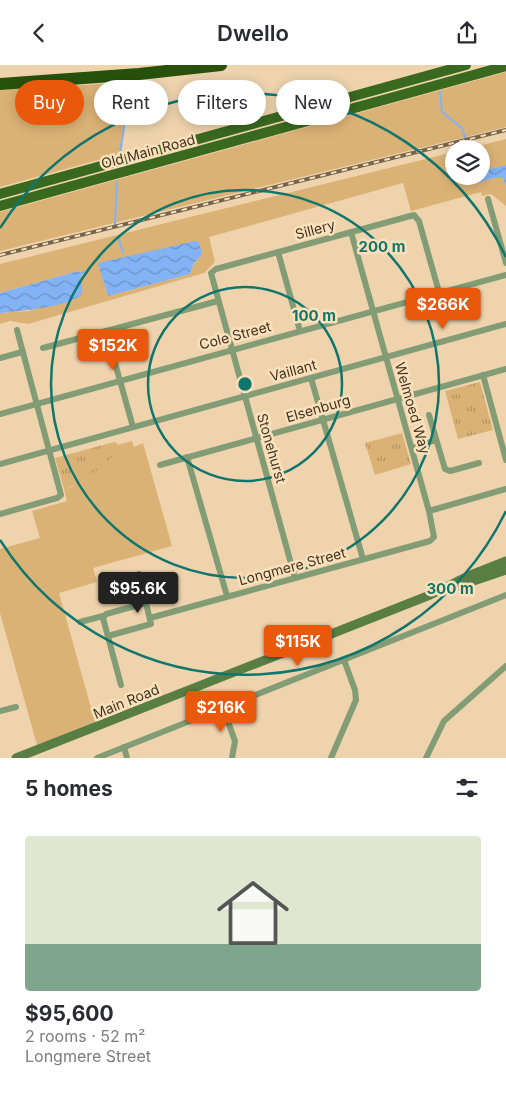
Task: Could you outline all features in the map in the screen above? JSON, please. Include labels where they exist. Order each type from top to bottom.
[{"type":"highway","points":[[0,84],[139,75],[221,65]]},
{"type":"main road","name":"Old Main Road","points":[[0,194],[466,65]]},
{"type":"main road","name":"Old Main Road","points":[[0,206],[506,66]]},
{"type":"main road","name":"Main Road","points":[[430,595],[468,576],[506,561]]},
{"type":"main road","name":"Main Road","points":[[16,758],[430,595],[506,570]]},
{"type":"main road","name":"Main Road","points":[[29,758],[55,744]]},
{"type":"street","points":[[488,199],[506,263]]},
{"type":"street","name":"Sillery","points":[[216,269],[416,215],[439,292]]},
{"type":"street","name":"Welmoed Way","points":[[351,232],[434,532]]},
{"type":"street","points":[[278,252],[300,331]]},
{"type":"street","name":"Stonehurst","points":[[216,269],[210,275],[295,578]]},
{"type":"street","name":"Cole Street","points":[[0,414],[120,379],[506,275]]},
{"type":"street","points":[[43,348],[218,301]]},
{"type":"street","name":"Vaillant","points":[[0,464],[506,324]]},
{"type":"street","points":[[0,513],[61,496],[17,330]]},
{"type":"street","points":[[106,331],[133,427]]},
{"type":"street","points":[[0,358],[22,352]]},
{"type":"street","name":"Elsenburg","points":[[160,465],[506,369]]},
{"type":"street","points":[[482,375],[506,460]]},
{"type":"street","points":[[311,378],[363,559]]},
{"type":"street","points":[[429,415],[446,470],[479,463]]},
{"type":"street","points":[[412,447],[436,440]]},
{"type":"street","points":[[187,457],[228,596]]},
{"type":"street","points":[[429,511],[506,489]]},
{"type":"street","name":"Longmere Street","points":[[108,636],[149,625],[151,623],[150,618],[430,541],[434,532]]},
{"type":"street","points":[[139,575],[150,618]]},
{"type":"street","points":[[97,758],[506,595]]},
{"type":"street","points":[[80,622],[146,603]]},
{"type":"street","points":[[103,616],[122,685]]},
{"type":"street","points":[[331,758],[356,699],[355,690],[344,660]]},
{"type":"street","points":[[428,757],[440,727],[447,717],[506,666]]},
{"type":"street","points":[[0,711],[16,707]]},
{"type":"street","points":[[223,708],[235,741],[232,758]]},
{"type":"street","points":[[124,747],[127,758]]},
{"type":"green space","points":[[506,72],[506,127],[453,140],[445,140],[445,142],[0,251],[0,212],[314,125],[350,125],[350,115]]},
{"type":"green space","points":[[94,84],[94,125],[125,125],[120,154],[0,187],[0,90],[15,89],[15,125],[84,125],[84,85]]},
{"type":"green space","points":[[506,139],[506,165],[490,169],[490,143]]},
{"type":"green space","points":[[445,154],[445,185],[490,185],[490,179],[503,178],[506,186],[506,206],[491,194],[482,196],[481,192],[411,211],[403,183],[209,237],[215,262],[204,273],[28,324],[10,321],[0,324],[0,313],[29,311],[82,292],[81,273],[78,271],[0,293],[0,264]],"holes":[[[202,254],[194,264],[190,274],[108,296],[99,263],[122,259]]]},
{"type":"green space","points":[[480,382],[493,430],[458,439],[445,391]]},
{"type":"green space","points":[[402,433],[411,464],[375,475],[365,443]]},
{"type":"green space","points":[[132,441],[134,447],[143,443],[172,546],[93,568],[97,582],[59,593],[95,722],[37,745],[0,613],[0,549],[40,538],[32,511],[67,501],[64,489],[72,487],[118,449],[117,445]]},
{"type":"green space","points":[[114,442],[117,443],[118,449],[102,467],[64,489],[55,458]]},
{"type":"water","points":[[506,165],[506,186],[503,178],[490,179],[490,169]]},
{"type":"water","points":[[195,241],[199,242],[202,255],[194,263],[190,274],[108,296],[98,263]]},
{"type":"water","points":[[78,271],[81,273],[82,293],[78,298],[58,305],[0,313],[0,293]]},
{"type":"waterway","points":[[440,92],[442,112],[462,128],[465,137]]},
{"type":"waterway","points":[[120,154],[124,125]]},
{"type":"waterway","points":[[115,225],[117,182]]},
{"type":"waterway","points":[[118,237],[123,253]]},
{"type":"waterway","points":[[81,273],[88,271]]},
{"type":"railway","points":[[0,255],[506,130]]}]
